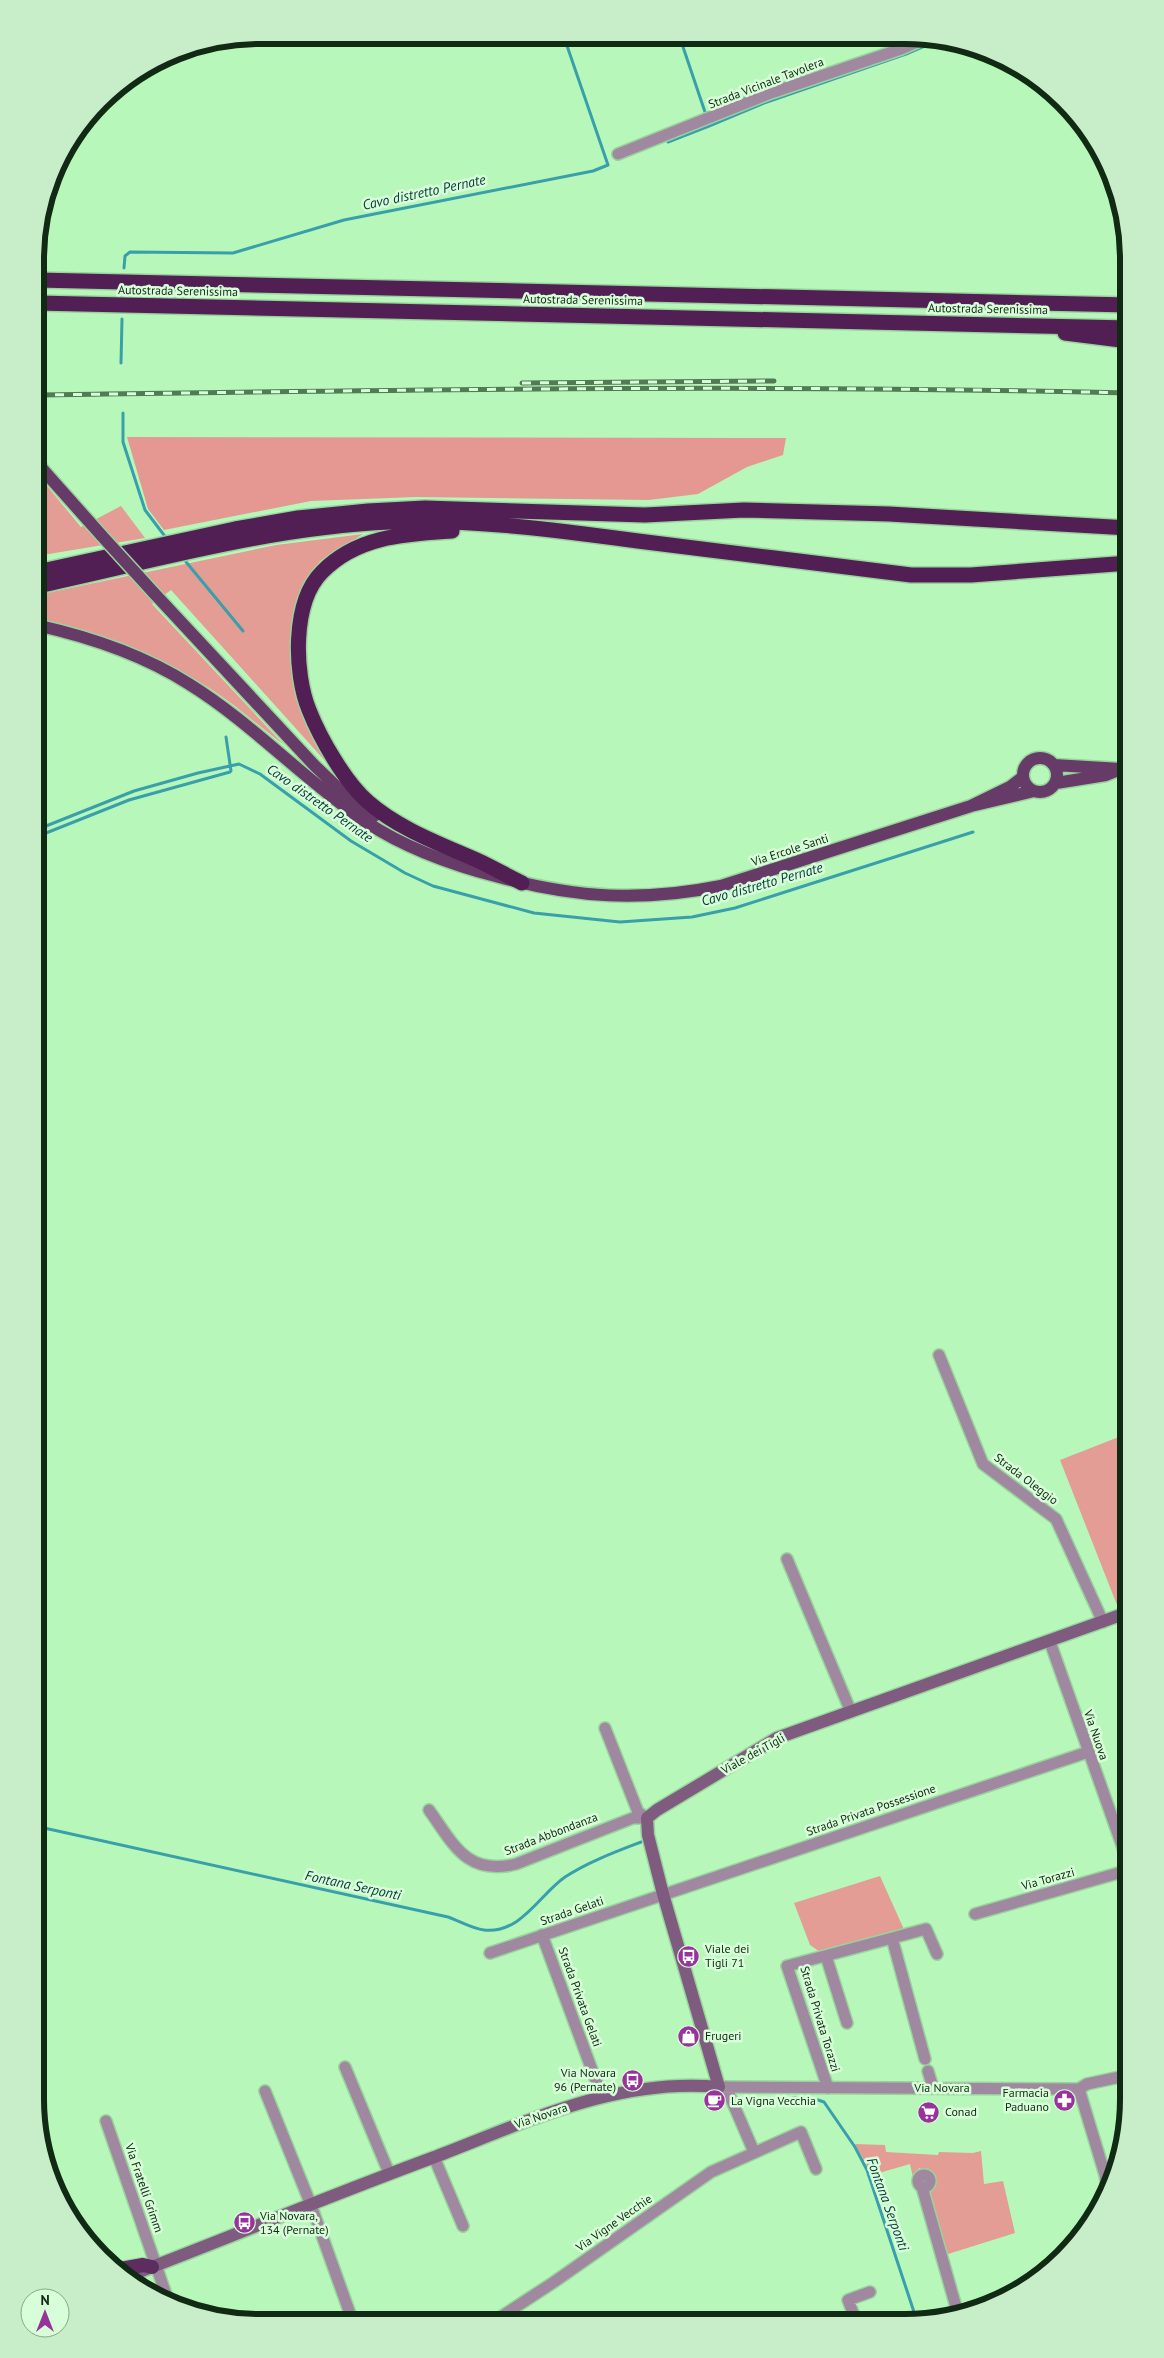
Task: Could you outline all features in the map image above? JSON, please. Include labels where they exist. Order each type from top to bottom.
[{"type":"highway","name":"Autostrada Serenissima","points":[[44,280],[1120,305]]},
{"type":"highway","points":[[1076,304],[1120,297]]},
{"type":"highway","name":"Autostrada Serenissima","points":[[44,303],[1120,328]]},
{"type":"highway","points":[[1024,325],[1086,337],[1120,340]]},
{"type":"highway","points":[[44,584],[298,518],[425,508],[645,515],[744,510],[879,514],[1120,527]]},
{"type":"highway","points":[[44,563],[175,549],[338,527],[389,522],[464,521],[544,529],[911,575],[970,575],[1120,564]]},
{"type":"highway","points":[[522,883],[429,840],[368,802],[340,768],[308,709],[300,673],[298,642],[301,617],[310,588],[321,572],[355,548],[376,540],[402,534],[544,529]]},
{"type":"highway","points":[[44,570],[102,557]]},
{"type":"highway","points":[[126,2268],[143,2265],[154,2266]]},
{"type":"main road","points":[[44,471],[153,592],[316,766],[364,808],[384,823],[429,849],[459,863],[522,883]]},
{"type":"main road","points":[[44,627],[87,638],[162,668],[223,707],[324,790],[367,822],[414,848],[453,866],[522,883]]},
{"type":"main road","points":[[1034,759],[1048,759],[1054,765],[1058,773],[1056,783],[1049,790],[1034,791],[1027,786],[1023,777],[1025,767],[1034,759]]},
{"type":"main road","points":[[1054,765],[1120,768]]},
{"type":"main road","points":[[1056,783],[1106,775],[1120,770]]},
{"type":"main road","name":"Via Ercole Santi","points":[[971,806],[1010,787],[1023,777]]},
{"type":"main road","name":"Via Ercole Santi","points":[[522,883],[582,895],[613,896],[668,895],[721,886],[971,806],[1034,791]]},
{"type":"main road","name":"Viale dei Tigli","points":[[647,1818],[657,1810],[777,1738],[1050,1642],[1120,1615]]},
{"type":"main road","points":[[647,1818],[648,1835],[663,1894],[714,2072],[723,2087]]},
{"type":"main road","points":[[706,2086],[714,2072]]},
{"type":"main road","name":"Via Novara","points":[[134,2274],[389,2173],[553,2111],[602,2097],[653,2087],[723,2087]]},
{"type":"street","name":"Strada Vicinale Tavolera","points":[[618,154],[771,94],[912,44]]},
{"type":"street","name":"Strada Oleggio","points":[[939,1355],[983,1464],[1056,1519],[1102,1622]]},
{"type":"street","points":[[787,1559],[851,1712]]},
{"type":"street","name":"Via Nuova","points":[[1050,1642],[1120,1840]]},
{"type":"street","points":[[606,1728],[638,1812],[647,1818]]},
{"type":"street","name":"Strada Privata Possessione","points":[[663,1894],[1088,1752]]},
{"type":"street","name":"Strada Abbondanza","points":[[429,1810],[458,1850],[470,1861],[480,1866],[500,1868],[633,1818],[647,1818]]},
{"type":"street","name":"Via Torazzi","points":[[975,1914],[1120,1873]]},
{"type":"street","name":"Strada Gelati","points":[[490,1953],[663,1894]]},
{"type":"street","name":"Strada Privata Torazzi","points":[[828,2088],[787,1966],[926,1928],[937,1954]]},
{"type":"street","name":"Strada Privata Gelati","points":[[542,1935],[602,2097]]},
{"type":"street","points":[[892,1938],[925,2059]]},
{"type":"street","name":"Strada Privata Torazzi","points":[[826,1956],[847,2023]]},
{"type":"street","points":[[346,2068],[389,2173]]},
{"type":"street","points":[[928,2071],[933,2088]]},
{"type":"street","name":"Via Novara","points":[[723,2087],[1079,2089],[1086,2084],[1120,2077]]},
{"type":"street","points":[[723,2087],[754,2152]]},
{"type":"street","points":[[1079,2089],[1108,2170]]},
{"type":"street","points":[[265,2090],[350,2314]]},
{"type":"street","name":"Via Fratelli Grimm","points":[[106,2121],[154,2266]]},
{"type":"street","name":"Via Vigne Vecchie","points":[[505,2314],[711,2172],[801,2132],[816,2169]]},
{"type":"street","points":[[434,2157],[463,2226]]},
{"type":"street","points":[[922,2187],[956,2308]]},
{"type":"street","points":[[154,2266],[165,2292]]},
{"type":"street","points":[[853,2314],[848,2300],[870,2292]]},
{"type":"shaded area","points":[[127,437],[786,438],[783,455],[747,467],[698,494],[649,500],[416,497],[311,501],[164,530],[148,509]]},
{"type":"shaded area","points":[[44,482],[81,527],[121,506],[145,538],[44,555]]},
{"type":"shaded area","points":[[363,534],[320,561],[301,592],[290,634],[294,680],[336,773],[171,590],[152,604],[284,745],[223,697],[193,678],[151,656],[84,631],[44,622],[44,594],[276,545]]},
{"type":"shaded area","points":[[1120,1437],[1120,1604],[1117,1605],[1060,1460]]},
{"type":"shaded area","points":[[880,1876],[906,1934],[826,1956],[810,1945],[794,1903]]},
{"type":"shaded area","points":[[855,2144],[885,2145],[886,2152],[938,2155],[939,2152],[973,2153],[981,2151],[984,2184],[1003,2181],[1015,2233],[945,2255],[926,2191],[935,2184],[934,2175],[919,2168],[914,2182],[910,2164],[872,2175]]},
{"type":"waterway","name":"Cavo distretto Pernate","points":[[124,268],[125,256],[130,252],[233,253],[344,220],[593,171],[608,165],[566,44]]},
{"type":"waterway","name":"Cavo distretto Pernate","points":[[682,44],[706,115]]},
{"type":"waterway","name":"Cavo distretto Pernate","points":[[708,121],[709,126],[764,103],[927,45]]},
{"type":"waterway","name":"Cavo distretto Pernate","points":[[668,142],[709,126]]},
{"type":"waterway","name":"Cavo distretto Pernate","points":[[121,363],[122,319]]},
{"type":"waterway","name":"Cavo distretto Pernate","points":[[123,413],[123,442],[145,510],[167,539]]},
{"type":"waterway","name":"Cavo distretto Pernate","points":[[182,557],[243,631]]},
{"type":"waterway","name":"Cavo distretto Pernate","points":[[44,834],[129,800],[230,772],[226,737]]},
{"type":"waterway","name":"Cavo distretto Pernate","points":[[44,827],[134,791],[239,764],[260,774],[351,841],[405,873],[433,886],[534,913],[620,922],[692,917],[735,908],[973,832]]},
{"type":"waterway","name":"Fontana Serponti","points":[[44,1828],[448,1917],[471,1927],[484,1930],[497,1930],[509,1926],[529,1912],[565,1877],[592,1862],[641,1842]]},
{"type":"waterway","name":"Fontana Serponti","points":[[793,2098],[824,2102],[855,2147],[867,2170],[915,2314]]},
{"type":"railway","points":[[522,383],[774,381]]},
{"type":"railway","points":[[44,395],[720,388],[1120,393]]},
{"type":"place","name":"Viale dei Tigli 71","points":[[689,1956]]},
{"type":"place","name":"Frugeri","points":[[689,2036]]},
{"type":"place","name":"Via Novara 96 (Pernate)","points":[[632,2080]]},
{"type":"place","name":"Farmacia Paduano","points":[[1065,2100]]},
{"type":"place","name":"La Vigna Vecchia","points":[[715,2101]]},
{"type":"place","name":"Conad","points":[[929,2112]]},
{"type":"place","name":"Via Novara, 134 (Pernate)","points":[[244,2223]]}]
